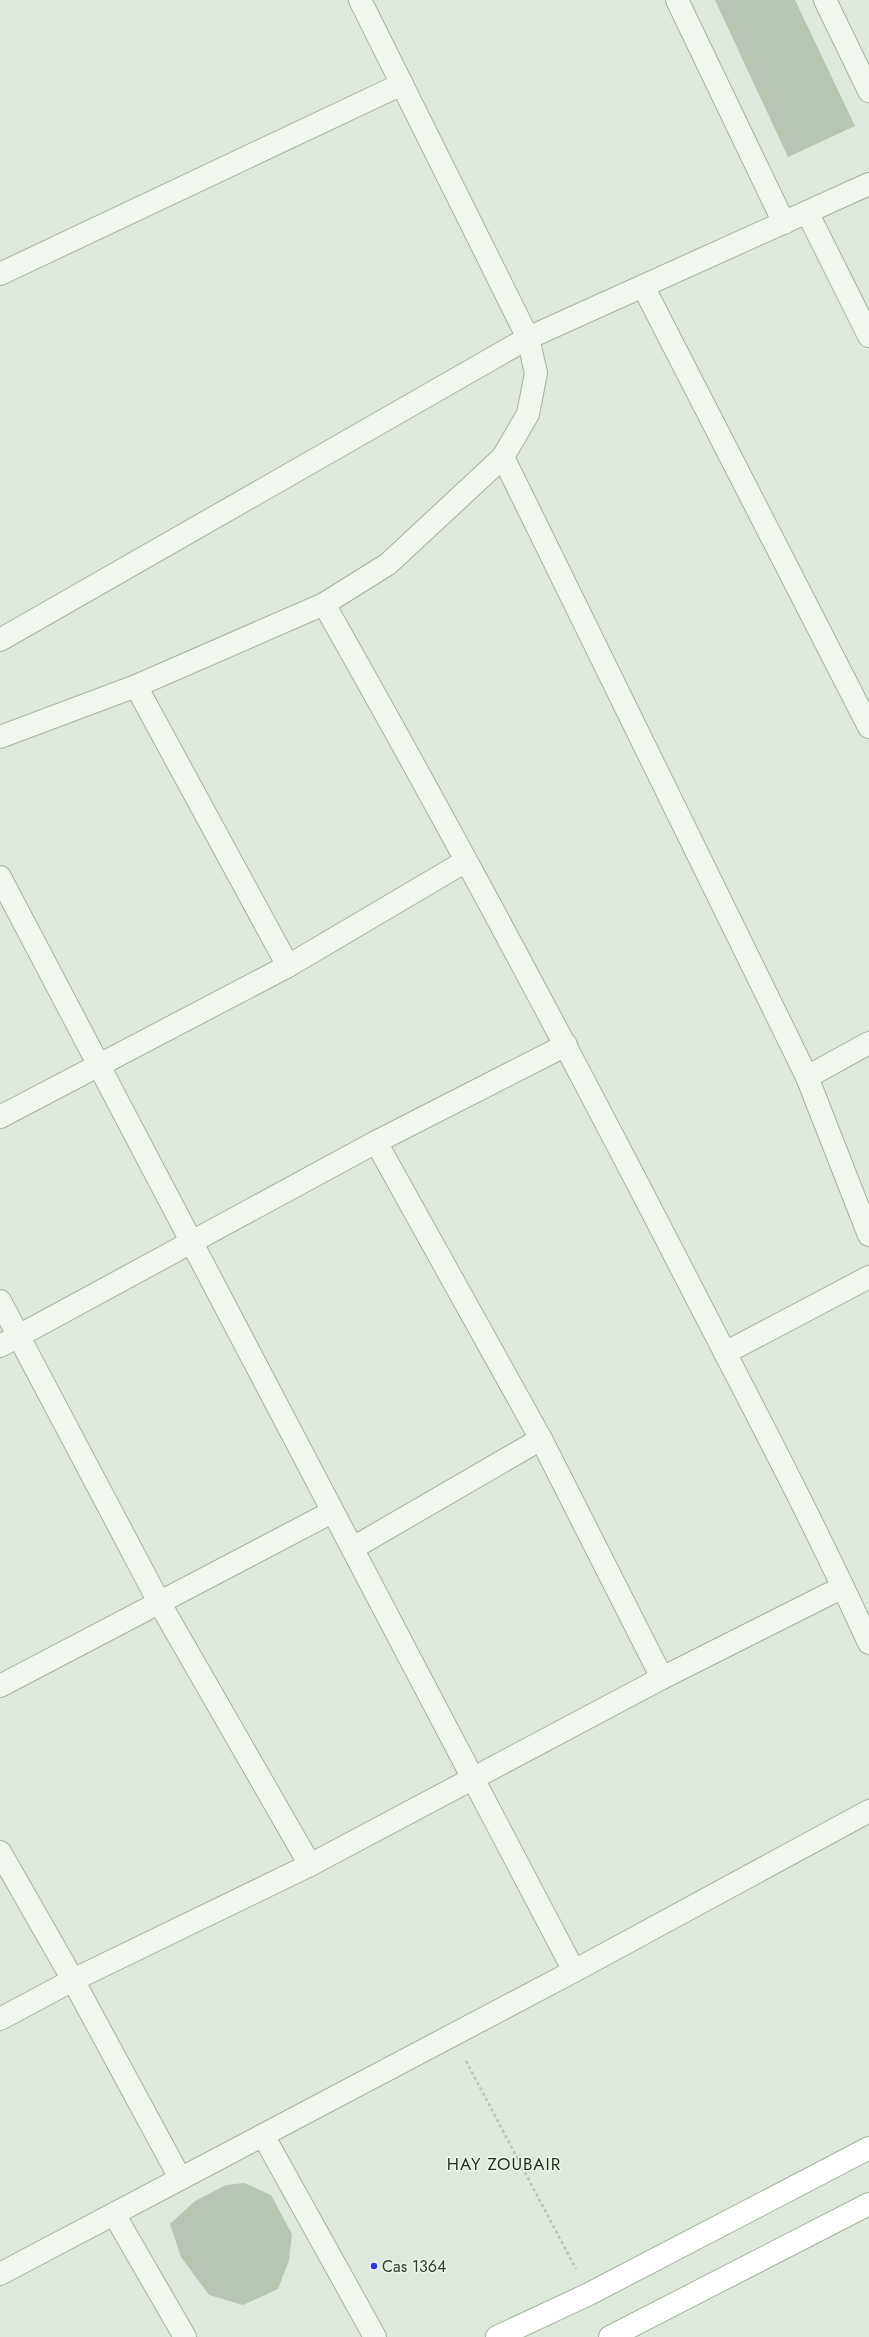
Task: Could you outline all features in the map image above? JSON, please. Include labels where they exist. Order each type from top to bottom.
[{"type":"main road","points":[[497,2337],[589,2294],[869,2148]]},
{"type":"main road","points":[[610,2337],[869,2204]]},
{"type":"street","points":[[0,737],[136,686],[324,604],[388,564],[503,457],[528,414],[536,373],[528,338],[360,0]]},
{"type":"street","points":[[677,0],[784,223]]},
{"type":"street","points":[[825,0],[869,91]]},
{"type":"street","points":[[0,274],[402,84]]},
{"type":"street","points":[[0,640],[528,338],[869,184]]},
{"type":"street","points":[[807,212],[869,336]]},
{"type":"street","points":[[643,286],[869,727]]},
{"type":"street","points":[[503,457],[807,1077],[869,1235]]},
{"type":"street","points":[[324,604],[400,739],[566,1045],[725,1353],[843,1587],[869,1643]]},
{"type":"street","points":[[136,686],[288,966]]},
{"type":"street","points":[[0,1117],[288,966],[466,861]]},
{"type":"street","points":[[0,878],[193,1242],[332,1512],[353,1548],[574,1971]]},
{"type":"street","points":[[807,1077],[869,1043]]},
{"type":"street","points":[[0,1346],[376,1142],[566,1045]]},
{"type":"street","points":[[376,1142],[541,1440],[662,1678]]},
{"type":"street","points":[[725,1353],[869,1277]]},
{"type":"street","points":[[0,1301],[20,1336],[160,1602],[310,1865]]},
{"type":"street","points":[[353,1548],[541,1440]]},
{"type":"street","points":[[0,1686],[332,1512]]},
{"type":"street","points":[[0,2019],[72,1980],[310,1865],[474,1780],[662,1678],[843,1587]]},
{"type":"street","points":[[0,2274],[574,1971],[869,1811]]},
{"type":"street","points":[[0,1852],[180,2178]]},
{"type":"street","points":[[263,2135],[375,2337]]},
{"type":"street","points":[[114,2214],[185,2337]]},
{"type":"path","points":[[453,2035],[589,2294]]},
{"type":"building","points":[[715,0],[795,0],[855,126],[788,157]]},
{"type":"building","points":[[244,2183],[271,2195],[292,2234],[289,2260],[278,2289],[243,2305],[209,2295],[181,2257],[170,2224],[195,2201],[226,2185]]},
{"type":"place","name":"Cas 1364","points":[[374,2266]]},
{"type":"district","name":"HAY ZOUBAIR","points":[[504,2164]]}]
